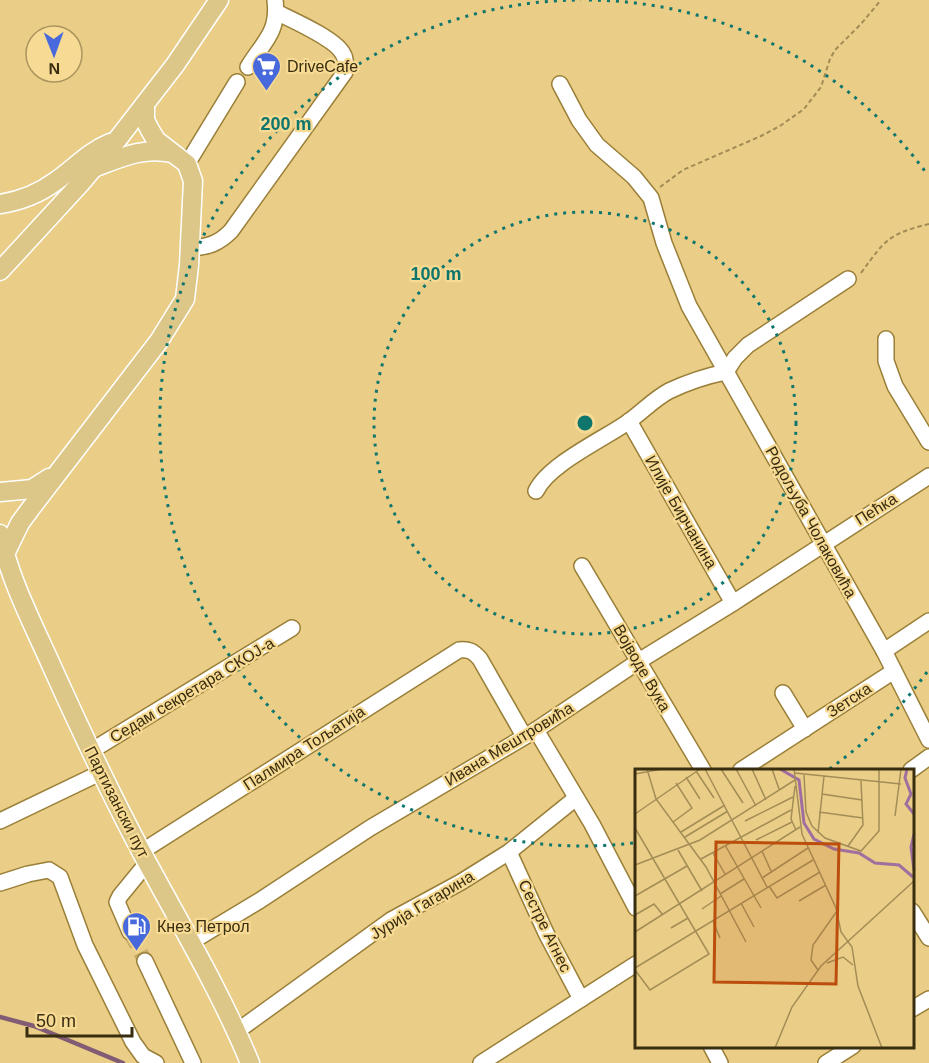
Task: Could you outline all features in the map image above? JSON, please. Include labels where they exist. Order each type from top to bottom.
[{"type":"main road","points":[[0,271],[117,140],[145,105],[219,0]]},
{"type":"main road","points":[[5,554],[20,523],[55,474],[159,341],[180,309],[187,288],[193,181],[187,164],[156,140],[145,120],[145,105]]},
{"type":"main road","points":[[0,204],[22,199],[47,188],[84,157],[117,140]]},
{"type":"main road","points":[[93,169],[137,152],[151,150],[172,153]]},
{"type":"main road","points":[[0,492],[32,489],[55,474]]},
{"type":"main road","name":"Партизански пут","points":[[0,534],[5,554],[34,627],[91,751],[144,857],[191,942],[250,1063]]},
{"type":"street","points":[[190,248],[207,247],[221,241],[231,231],[345,72],[346,61],[343,53],[334,44],[275,6],[268,40],[248,67]]},
{"type":"street","points":[[187,164],[237,82]]},
{"type":"street","points":[[560,84],[579,120],[597,145],[634,177],[651,198]]},
{"type":"street","name":"Родољуба Чолаковића","points":[[651,198],[664,243],[689,306],[884,651],[929,740]]},
{"type":"street","points":[[536,491],[547,477],[580,452],[629,421],[666,393],[688,382],[726,372],[748,345],[848,279]]},
{"type":"street","points":[[886,339],[886,361],[895,386],[929,442]]},
{"type":"street","name":"Илије Бирчанина","points":[[629,421],[733,603]]},
{"type":"street","name":"Пећка","points":[[824,543],[929,476]]},
{"type":"street","name":"Ивана Мештровића","points":[[191,942],[259,901],[370,828],[530,733],[824,543]]},
{"type":"street","name":"Војводе Вука","points":[[582,566],[702,769]]},
{"type":"street","points":[[884,651],[929,621]]},
{"type":"street","name":"Седам секретара СКОЈ-а","points":[[91,751],[292,628]]},
{"type":"street","name":"Палмира Тољатија","points":[[130,932],[117,902],[144,857],[284,762],[459,650],[474,652],[530,733]]},
{"type":"street","name":"Зетска","points":[[744,769],[894,671]]},
{"type":"street","points":[[783,693],[805,729]]},
{"type":"street","points":[[530,733],[592,824],[635,906]]},
{"type":"street","points":[[914,769],[929,757]]},
{"type":"street","points":[[0,821],[102,772]]},
{"type":"street","name":"Јурија Гагарина","points":[[236,1032],[391,920],[452,887],[509,852],[576,798]]},
{"type":"street","name":"Сестре Агнес","points":[[509,852],[546,933],[581,999]]},
{"type":"street","points":[[0,883],[49,870],[60,877],[85,945],[133,1042],[143,1056],[156,1063]]},
{"type":"street","points":[[914,914],[929,938]]},
{"type":"street","points":[[145,961],[193,1063]]},
{"type":"street","points":[[481,1063],[635,965]]},
{"type":"street","points":[[914,1008],[929,999]]},
{"type":"street","points":[[712,1048],[720,1063]]},
{"type":"street","points":[[826,1063],[851,1048]]},
{"type":"path","points":[[651,198],[667,181],[683,170],[761,136],[804,109],[821,87],[835,50],[881,0]]},
{"type":"path","points":[[848,279],[860,274],[880,245],[891,237],[929,224]]},
{"type":"waterway","points":[[0,1017],[34,1026],[123,1063]]},
{"type":"tunnel","points":[[130,932],[145,961]]},
{"type":"place","name":"DriveCafe","points":[[266,92]]},
{"type":"place","name":"Кнез Петрол","points":[[136,952]]}]
